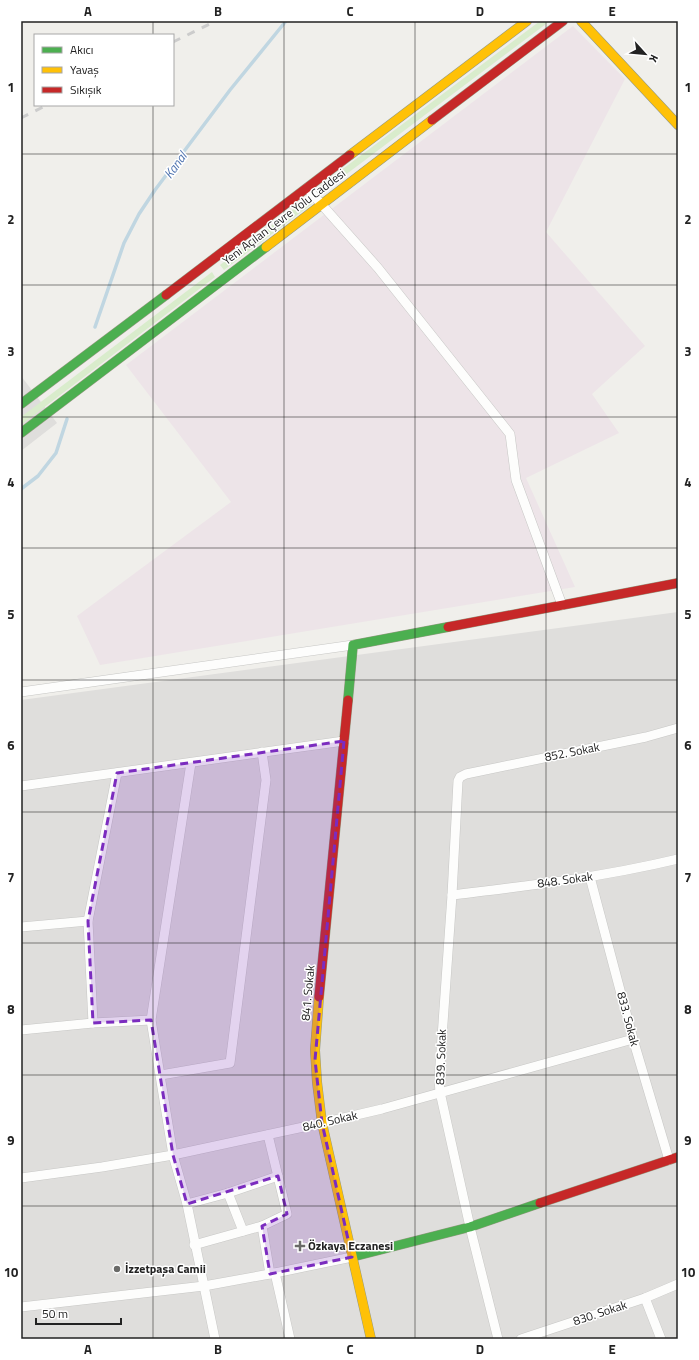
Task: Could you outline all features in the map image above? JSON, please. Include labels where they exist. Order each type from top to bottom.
[{"type":"street","name":"Yeni Açılan Çevre Yolu Caddesi","points":[[21,404],[527,21]]},
{"type":"street","name":"Yeni Açılan Çevre Yolu Caddesi","points":[[21,433],[563,21]]},
{"type":"street","points":[[581,21],[678,125]]},
{"type":"street","points":[[307,188],[378,268],[510,434],[516,480],[562,605]]},
{"type":"street","points":[[21,692],[353,645],[678,583]]},
{"type":"street","name":"841. Sokak","points":[[353,645],[315,1040],[315,1060],[322,1124],[370,1339]]},
{"type":"street","name":"852. Sokak","points":[[466,774],[646,737],[678,728]]},
{"type":"street","points":[[21,786],[344,741]]},
{"type":"street","points":[[161,1075],[230,1063],[266,780],[262,752]]},
{"type":"street","points":[[191,763],[151,1020],[173,1154],[186,1204],[215,1339]]},
{"type":"street","points":[[93,1023],[88,921],[117,773]]},
{"type":"street","name":"839. Sokak","points":[[466,774],[460,777],[458,781],[452,895],[439,1070],[440,1092],[470,1227],[498,1339]]},
{"type":"street","name":"848. Sokak","points":[[452,895],[590,877],[636,869],[678,859]]},
{"type":"street","name":"833. Sokak","points":[[590,877],[633,1039],[669,1160]]},
{"type":"street","points":[[21,927],[88,921]]},
{"type":"street","points":[[21,1030],[93,1023],[151,1020]]},
{"type":"street","name":"840. Sokak","points":[[21,1178],[95,1168],[322,1124],[633,1039]]},
{"type":"street","points":[[194,1245],[262,1226],[287,1214],[268,1135]]},
{"type":"street","points":[[21,1307],[204,1286],[273,1274],[352,1257],[470,1227],[678,1157]]},
{"type":"street","points":[[186,1204],[228,1193],[278,1176]]},
{"type":"street","points":[[228,1193],[243,1232]]},
{"type":"street","points":[[262,1226],[290,1339]]},
{"type":"street","name":"830. Sokak","points":[[521,1339],[645,1298],[678,1284]]},
{"type":"street","points":[[645,1298],[661,1339]]},
{"type":"highlighted area","points":[[344,741],[315,1060],[322,1123],[352,1257],[270,1274],[262,1226],[287,1214],[278,1176],[187,1204],[173,1155],[151,1020],[93,1023],[88,921],[117,773]]},
{"type":"shaded area","points":[[573,26],[625,79],[546,232],[645,346],[592,394],[619,433],[526,478],[575,587],[100,665],[77,616],[231,502],[126,365]]},
{"type":"shaded area","points":[[21,376],[57,423],[21,451]]},
{"type":"shaded area","points":[[678,612],[678,1339],[21,1339],[21,700]]},
{"type":"green space","points":[[540,21],[550,21],[320,194],[316,189]]},
{"type":"green space","points":[[308,198],[312,204],[224,270],[220,265]]},
{"type":"green space","points":[[212,272],[215,277],[21,425],[21,417]]},
{"type":"waterway","name":"Kanal","points":[[95,327],[124,243],[139,214],[155,190],[230,90],[286,21]]},
{"type":"waterway","name":"Kanal","points":[[21,489],[38,476],[56,453],[67,419]]},
{"type":"railway","points":[[174,42],[216,21]]},
{"type":"railway","points":[[21,118],[45,106]]},
{"type":"traffic: fast","points":[[21,433],[266,247]]},
{"type":"traffic: fast","points":[[21,404],[166,295]]},
{"type":"traffic: fast","points":[[348,700],[353,645],[448,627]]},
{"type":"traffic: fast","points":[[352,1257],[470,1227],[540,1203]]},
{"type":"traffic: slow","points":[[350,155],[527,21]]},
{"type":"traffic: slow","points":[[581,21],[678,125]]},
{"type":"traffic: slow","points":[[266,247],[432,120]]},
{"type":"traffic: slow","points":[[319,997],[315,1050],[322,1123],[371,1339]]},
{"type":"traffic: jam","points":[[432,120],[563,21]]},
{"type":"traffic: jam","points":[[166,295],[350,155]]},
{"type":"traffic: jam","points":[[448,627],[678,583]]},
{"type":"traffic: jam","points":[[319,997],[348,700]]},
{"type":"traffic: jam","points":[[540,1203],[678,1157]]},
{"type":"place","name":"Özkaya Eczanesi","points":[[300,1246]]},
{"type":"place","name":"İzzetpaşa Camii","points":[[117,1269]]}]
